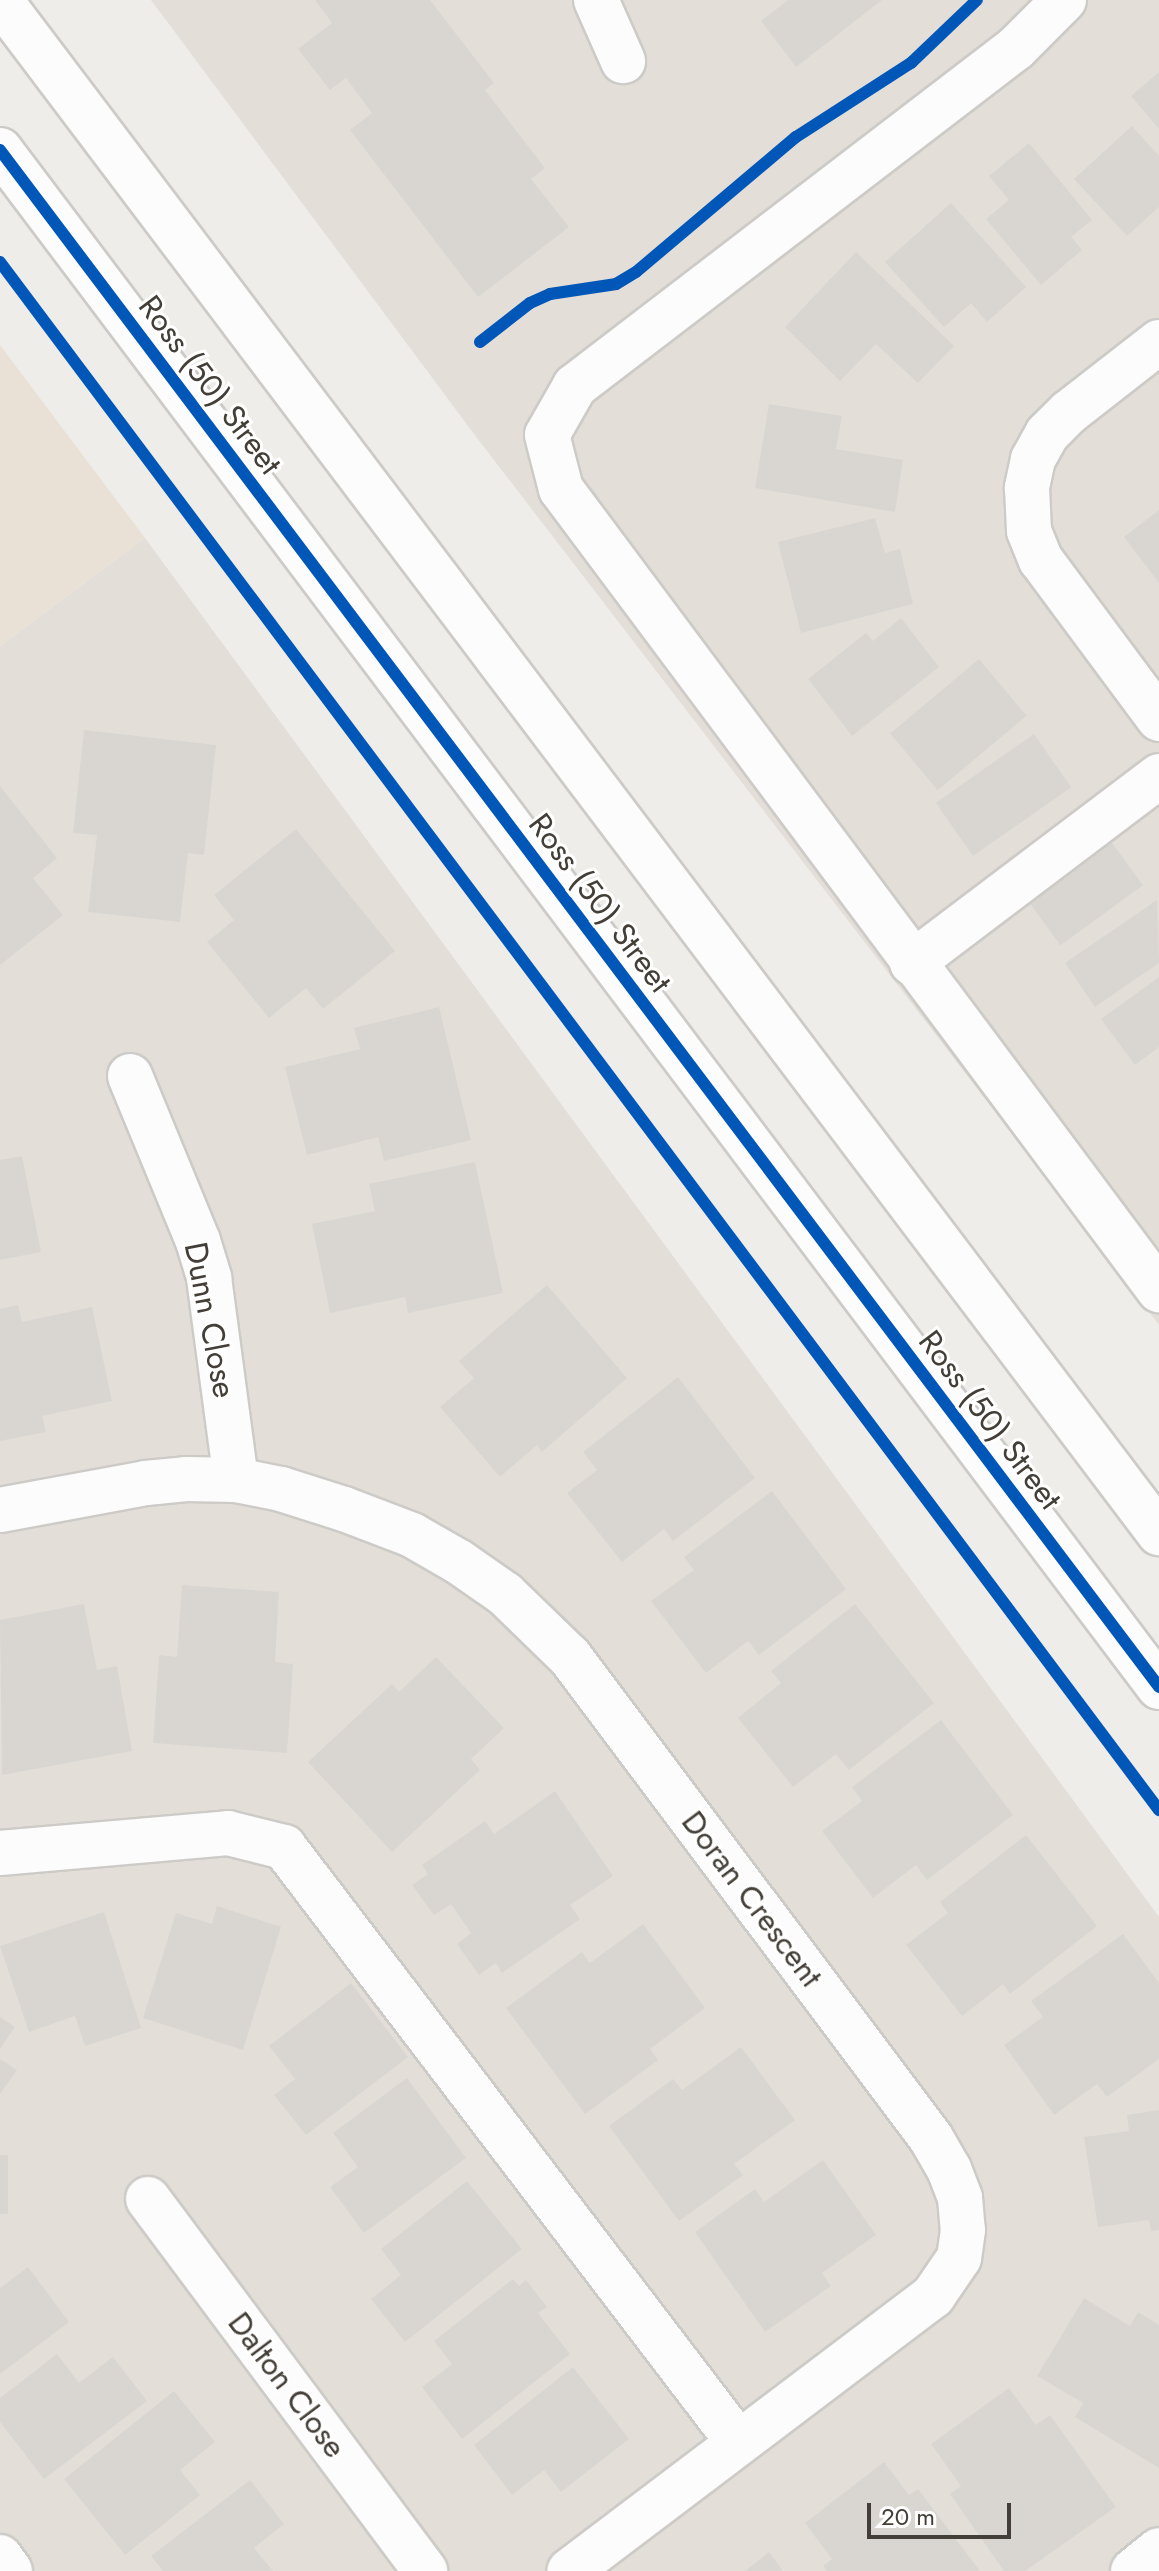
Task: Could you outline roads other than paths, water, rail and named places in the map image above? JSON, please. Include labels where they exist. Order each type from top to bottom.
[{"type":"street","name":"Ross (50) Street","points":[[0,0],[1159,1533]]},
{"type":"street","points":[[596,0],[623,61]]},
{"type":"street","points":[[1064,0],[1016,48],[575,386],[547,435],[561,489],[1159,1290]]},
{"type":"street","name":"Ross (50) Street","points":[[0,150],[1159,1687]]},
{"type":"street","points":[[1159,342],[1069,412],[1047,434],[1033,459],[1027,488],[1029,531],[1041,560],[1159,719]]},
{"type":"street","points":[[912,963],[1159,776]]},
{"type":"street","name":"Dunn Close","points":[[130,1076],[198,1241],[209,1278],[236,1480]]},
{"type":"street","name":"Doran Crescent","points":[[0,1510],[146,1483],[186,1479],[236,1480],[332,1505],[412,1535],[459,1562],[539,1623],[580,1669],[931,2138],[949,2169],[960,2198],[963,2230],[959,2258],[948,2278],[916,2310],[569,2571]]},
{"type":"street","points":[[0,1853],[228,1833],[284,1847],[738,2442]]},
{"type":"street","name":"Dalton Close","points":[[148,2199],[425,2571]]},
{"type":"street","points":[[1133,2571],[1159,2550]]},
{"type":"street","points":[[0,2557],[10,2571]]}]
